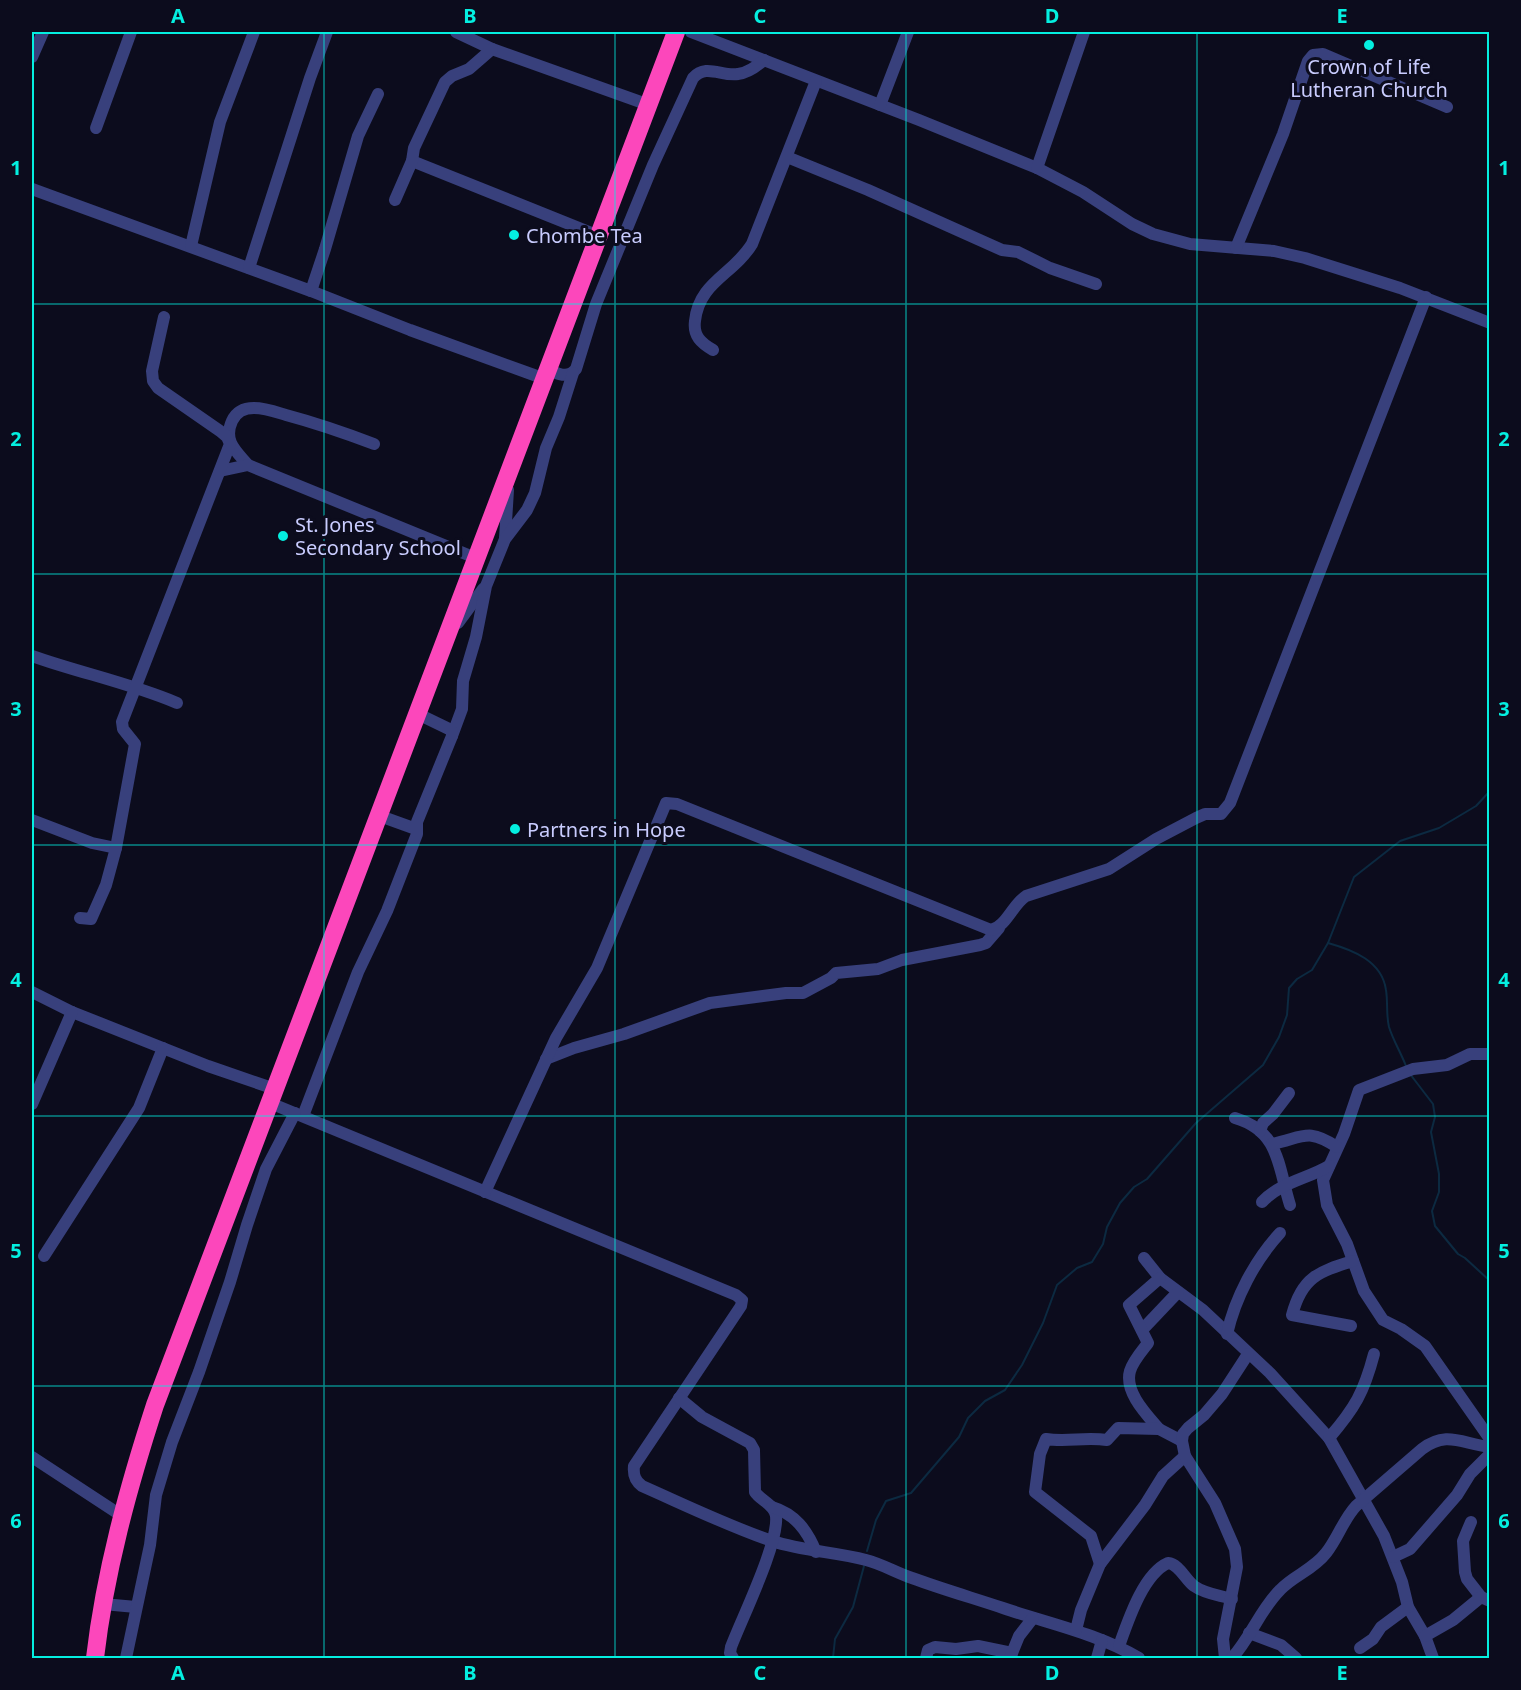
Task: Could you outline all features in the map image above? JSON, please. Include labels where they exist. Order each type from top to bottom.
[{"type":"highway","points":[[95,1659],[103,1604],[122,1516],[155,1405],[478,559],[676,32]]},
{"type":"street","points":[[32,57],[43,32]]},
{"type":"street","points":[[96,128],[131,32]]},
{"type":"street","points":[[190,246],[220,122],[254,32]]},
{"type":"street","points":[[249,268],[327,32]]},
{"type":"street","points":[[456,32],[492,49],[649,105]]},
{"type":"street","points":[[691,32],[1037,168],[1083,192],[1132,224],[1153,234],[1190,244],[1274,251],[1305,258],[1425,297],[1490,323]]},
{"type":"street","points":[[880,105],[908,32]]},
{"type":"street","points":[[1037,168],[1084,32]]},
{"type":"street","points":[[395,200],[412,161],[414,148],[445,82],[452,76],[469,69],[492,49]]},
{"type":"street","points":[[1236,248],[1283,134],[1308,61],[1313,55],[1323,54],[1447,107]]},
{"type":"street","points":[[126,1659],[150,1545],[156,1495],[172,1442],[230,1282],[266,1169],[299,1114],[358,972],[387,911],[417,834],[416,829],[462,709],[463,681],[476,637],[486,586],[505,539],[527,510],[535,493],[546,448],[578,363],[600,294],[653,165],[693,78],[697,73],[703,71],[738,74],[756,68],[764,60]]},
{"type":"street","points":[[713,350],[700,343],[694,327],[699,300],[709,286],[740,261],[752,244],[816,81]]},
{"type":"street","points":[[311,291],[358,136],[378,94]]},
{"type":"street","points":[[787,157],[868,190],[1002,250],[1018,252],[1050,268],[1096,284]]},
{"type":"street","points":[[412,161],[599,236]]},
{"type":"street","points":[[32,189],[311,291],[410,330],[547,374],[573,373]]},
{"type":"street","points":[[546,1059],[710,1003],[786,993],[803,993],[836,973],[878,969],[902,960],[986,943],[1026,896],[1109,869],[1156,839],[1196,818],[1205,814],[1221,814],[1230,804],[1425,297]]},
{"type":"street","points":[[164,317],[152,371],[153,381],[158,388],[227,437],[230,444],[248,465],[478,559]]},
{"type":"street","points":[[80,918],[91,919],[106,885],[116,848],[135,744],[123,729],[122,722],[220,471],[230,444],[230,428],[237,413],[244,409],[266,409],[317,423],[374,444]]},
{"type":"street","points":[[220,471],[248,465]]},
{"type":"street","points":[[505,539],[506,501],[513,465]]},
{"type":"street","points":[[447,640],[468,606],[486,586]]},
{"type":"street","points":[[32,656],[134,687],[177,703]]},
{"type":"street","points":[[418,714],[449,729],[452,736]]},
{"type":"street","points":[[485,1192],[556,1038],[597,968],[666,803],[676,804],[991,930],[999,928]]},
{"type":"street","points":[[380,816],[416,829]]},
{"type":"street","points":[[32,820],[92,843],[116,848]]},
{"type":"street","points":[[33,994],[273,1096],[299,1114],[736,1295],[742,1300],[741,1306],[634,1466],[636,1482],[642,1486],[773,1541],[816,1552],[867,1560],[920,1581],[1076,1630],[1119,1646],[1139,1659]]},
{"type":"street","points":[[32,1104],[72,1012]]},
{"type":"street","points":[[44,1256],[139,1108],[163,1048]]},
{"type":"street","points":[[1490,1054],[1470,1054],[1455,1062],[1413,1069],[1363,1087],[1356,1094],[1323,1180],[1324,1197],[1364,1291],[1383,1320],[1401,1329],[1425,1346],[1490,1438]]},
{"type":"street","points":[[1260,1131],[1263,1123],[1274,1114],[1289,1093]]},
{"type":"street","points":[[1235,1118],[1245,1121],[1260,1131],[1272,1144],[1277,1153],[1290,1205]]},
{"type":"street","points":[[1272,1144],[1308,1134],[1326,1139],[1337,1147]]},
{"type":"street","points":[[1262,1202],[1284,1185],[1315,1174],[1329,1166]]},
{"type":"street","points":[[1227,1334],[1230,1322],[1260,1257],[1280,1233]]},
{"type":"street","points":[[1144,1258],[1160,1278],[1203,1310],[1293,1396],[1329,1438],[1384,1536],[1402,1582],[1408,1607],[1425,1636],[1433,1659]]},
{"type":"street","points":[[1351,1326],[1292,1315],[1303,1285],[1324,1270],[1353,1261]]},
{"type":"street","points":[[1160,1278],[1129,1305],[1148,1343],[1137,1357],[1129,1373],[1130,1384],[1141,1407],[1159,1429],[1182,1441]]},
{"type":"street","points":[[1142,1329],[1178,1292]]},
{"type":"street","points":[[1225,1659],[1223,1640],[1238,1567],[1235,1549],[1215,1503],[1185,1456],[1182,1441],[1183,1434],[1188,1428],[1204,1415],[1222,1394],[1248,1354]]},
{"type":"street","points":[[1329,1438],[1350,1413],[1367,1382],[1374,1354]]},
{"type":"street","points":[[679,1398],[702,1417],[750,1443],[754,1450],[755,1492],[772,1508],[776,1516],[773,1541],[731,1647],[730,1653],[733,1659]]},
{"type":"street","points":[[1100,1564],[1091,1536],[1035,1492],[1040,1454],[1046,1439],[1107,1440],[1118,1428],[1159,1429]]},
{"type":"street","points":[[1232,1659],[1264,1609],[1278,1592],[1296,1575],[1308,1570],[1326,1554],[1349,1514],[1431,1442],[1440,1438],[1490,1447]]},
{"type":"street","points":[[1393,1557],[1410,1549],[1457,1495],[1470,1474],[1490,1454]]},
{"type":"street","points":[[1076,1630],[1081,1610],[1100,1564],[1145,1505],[1163,1476],[1185,1456]]},
{"type":"street","points":[[32,1457],[122,1516]]},
{"type":"street","points":[[772,1508],[787,1513],[797,1521],[807,1533],[816,1552]]},
{"type":"street","points":[[1425,1636],[1485,1599],[1467,1578],[1465,1572],[1463,1541],[1471,1522]]},
{"type":"street","points":[[1119,1646],[1128,1619],[1144,1589],[1156,1573],[1168,1563],[1175,1564],[1185,1578],[1204,1592],[1232,1599]]},
{"type":"street","points":[[103,1604],[136,1608]]},
{"type":"street","points":[[1360,1648],[1373,1639],[1381,1627],[1408,1607]]},
{"type":"street","points":[[926,1659],[928,1650],[935,1647],[956,1649],[978,1646],[1011,1656],[1019,1636],[1033,1618]]},
{"type":"street","points":[[1250,1633],[1281,1646],[1296,1659]]},
{"type":"street","points":[[1097,1659],[1102,1640]]},
{"type":"waterway","points":[[867,1551],[876,1520],[886,1501],[911,1493],[959,1437],[968,1418],[985,1401],[1005,1390],[1022,1365],[1043,1323],[1057,1285],[1077,1268],[1092,1262],[1103,1244],[1107,1227],[1120,1203],[1134,1187],[1147,1179],[1196,1123],[1263,1065],[1279,1037],[1287,1015],[1289,988],[1297,979],[1312,970],[1328,943],[1354,877],[1400,841],[1439,828],[1476,806],[1490,791]]},
{"type":"waterway","points":[[1328,943],[1356,953],[1379,971],[1386,990],[1389,1027],[1406,1066]]},
{"type":"waterway","points":[[1410,1074],[1433,1104],[1435,1117],[1431,1132],[1439,1174],[1439,1192],[1432,1211],[1435,1226],[1458,1254],[1490,1281]]},
{"type":"waterway","points":[[833,1658],[835,1639],[853,1607],[864,1566]]},
{"type":"place","name":"Crown of Life Lutheran Church","points":[[1369,45]]},
{"type":"place","name":"Chombe Tea","points":[[514,235]]},
{"type":"place","name":"St. Jones Secondary School","points":[[283,536]]},
{"type":"place","name":"Partners in Hope","points":[[515,829]]}]
